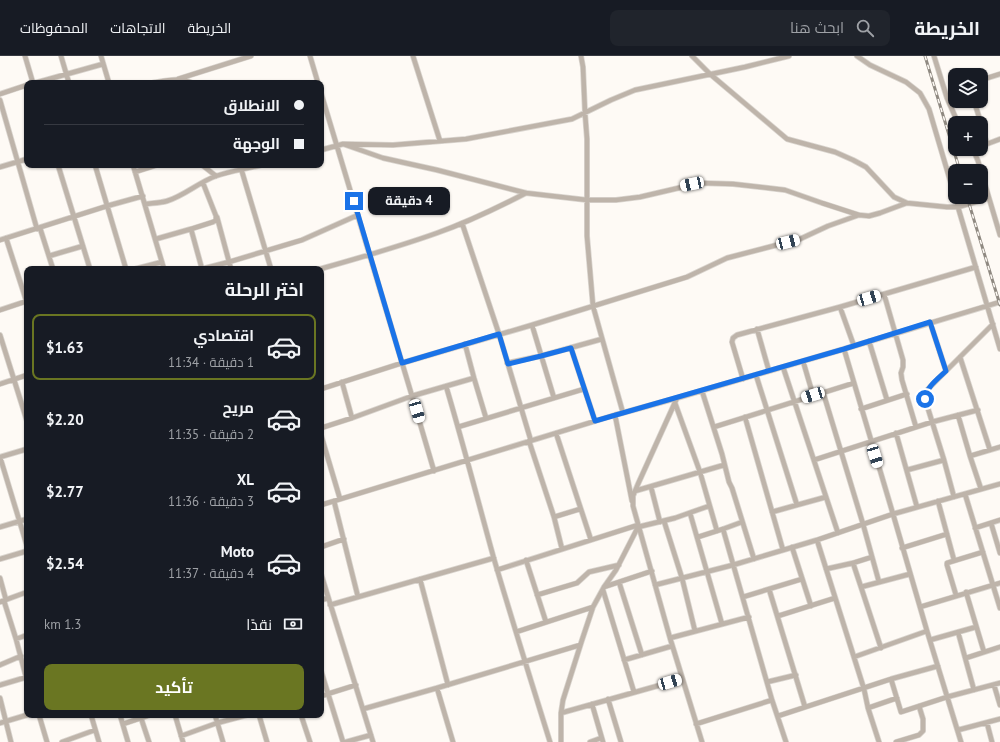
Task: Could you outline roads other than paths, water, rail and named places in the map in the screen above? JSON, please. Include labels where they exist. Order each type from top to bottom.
[{"type":"street","points":[[25,56],[33,80]]},
{"type":"street","points":[[61,56],[68,80]]},
{"type":"street","points":[[101,56],[108,80]]},
{"type":"street","points":[[172,80],[251,56]]},
{"type":"street","points":[[310,56],[317,80]]},
{"type":"street","points":[[413,56],[440,141]]},
{"type":"street","points":[[581,56],[584,67],[585,113],[588,139],[588,236],[593,306],[623,413]]},
{"type":"street","points":[[692,56],[710,74],[787,139],[835,152],[866,167],[894,197],[907,203],[947,207],[958,207],[989,198]]},
{"type":"street","points":[[324,150],[343,144],[393,145],[466,139],[572,119],[635,90],[789,56]]},
{"type":"street","points":[[857,56],[870,65],[906,82],[920,94],[930,109],[948,172]]},
{"type":"street","points":[[934,56],[947,98],[955,116]]},
{"type":"street","points":[[45,80],[103,64]]},
{"type":"street","points":[[988,78],[1000,74]]},
{"type":"street","points":[[178,79],[183,80]]},
{"type":"street","points":[[0,94],[24,87]]},
{"type":"street","points":[[0,100],[52,266]]},
{"type":"street","points":[[324,104],[434,471]]},
{"type":"street","points":[[988,144],[1000,139]]},
{"type":"street","points":[[343,144],[383,158],[526,193],[587,200],[616,200],[640,197],[700,183],[733,184],[785,190],[859,215],[869,216],[907,203]]},
{"type":"street","points":[[977,156],[1000,235]]},
{"type":"street","points":[[0,167],[24,160]]},
{"type":"street","points":[[59,168],[89,266]]},
{"type":"street","points":[[96,168],[125,266]]},
{"type":"street","points":[[134,168],[163,266]]},
{"type":"street","points":[[135,172],[148,168]]},
{"type":"street","points":[[206,168],[216,176]]},
{"type":"street","points":[[145,204],[168,201],[216,176],[240,168],[270,266]]},
{"type":"street","points":[[203,182],[216,216],[230,266]]},
{"type":"street","points":[[324,268],[438,233],[490,212],[526,193]]},
{"type":"street","points":[[0,240],[143,196]]},
{"type":"street","points":[[957,204],[1000,349]]},
{"type":"street","points":[[214,266],[302,240],[358,215]]},
{"type":"street","points":[[324,388],[687,277],[728,258],[800,239],[828,226],[859,215]]},
{"type":"street","points":[[156,240],[213,222],[216,220],[216,216]]},
{"type":"street","points":[[462,223],[499,334],[554,517],[562,549]]},
{"type":"street","points":[[191,229],[201,266]]},
{"type":"street","points":[[6,238],[24,293]]},
{"type":"street","points":[[49,256],[83,246]]},
{"type":"street","points":[[147,266],[162,262]]},
{"type":"street","points":[[743,379],[732,342],[736,335],[840,307],[976,267]]},
{"type":"street","points":[[884,294],[903,360],[903,367],[900,373],[916,427]]},
{"type":"street","points":[[324,504],[615,415],[676,400],[1000,302]]},
{"type":"street","points":[[0,310],[24,303]]},
{"type":"street","points":[[840,307],[854,346]]},
{"type":"street","points":[[930,322],[946,371]]},
{"type":"street","points":[[954,497],[925,396],[927,390],[993,324]]},
{"type":"street","points":[[532,325],[554,398]]},
{"type":"street","points":[[757,329],[769,371]]},
{"type":"street","points":[[0,335],[24,411]]},
{"type":"street","points":[[508,364],[602,339]]},
{"type":"street","points":[[869,341],[887,400]]},
{"type":"street","points":[[465,344],[486,418]]},
{"type":"street","points":[[571,348],[595,421]]},
{"type":"street","points":[[844,349],[961,742]]},
{"type":"street","points":[[960,357],[990,450]]},
{"type":"street","points":[[802,361],[813,395]]},
{"type":"street","points":[[783,367],[838,533]]},
{"type":"street","points":[[756,375],[798,505]]},
{"type":"street","points":[[0,384],[24,376]]},
{"type":"street","points":[[324,427],[412,396],[474,378]]},
{"type":"street","points":[[342,382],[352,418]]},
{"type":"street","points":[[714,427],[854,382]]},
{"type":"street","points":[[446,386],[497,570],[550,742]]},
{"type":"street","points":[[458,426],[584,389]]},
{"type":"street","points":[[702,391],[754,559]]},
{"type":"street","points":[[823,392],[879,582]]},
{"type":"street","points":[[861,409],[907,394]]},
{"type":"street","points":[[676,400],[700,472],[717,531]]},
{"type":"street","points":[[633,506],[635,491],[676,400]]},
{"type":"street","points":[[814,460],[932,422],[978,410]]},
{"type":"street","points":[[615,415],[638,526],[652,571],[672,646],[702,742]]},
{"type":"street","points":[[958,415],[981,489]]},
{"type":"street","points":[[745,417],[783,550]]},
{"type":"street","points":[[556,433],[591,540]]},
{"type":"street","points":[[896,433],[918,507]]},
{"type":"street","points":[[324,445],[340,500]]},
{"type":"street","points":[[970,456],[1000,447]]},
{"type":"street","points":[[24,450],[0,456],[24,535]]},
{"type":"street","points":[[907,470],[944,460]]},
{"type":"street","points":[[635,491],[724,465]]},
{"type":"street","points":[[655,585],[734,565],[817,540],[893,514],[1000,485]]},
{"type":"street","points":[[651,487],[682,578],[695,631]]},
{"type":"street","points":[[965,494],[1000,608]]},
{"type":"street","points":[[772,512],[826,497]]},
{"type":"street","points":[[334,501],[358,597]]},
{"type":"street","points":[[938,501],[954,560]]},
{"type":"street","points":[[497,570],[591,540],[690,513],[709,506]]},
{"type":"street","points":[[554,517],[580,509]]},
{"type":"street","points":[[690,513],[722,624]]},
{"type":"street","points":[[0,527],[24,520]]},
{"type":"street","points":[[976,528],[1000,520]]},
{"type":"street","points":[[698,537],[742,522]]},
{"type":"street","points":[[991,523],[1000,553]]},
{"type":"street","points":[[561,742],[561,713],[563,700],[593,607],[619,565],[638,526]]},
{"type":"street","points":[[723,529],[772,700],[786,742]]},
{"type":"street","points":[[902,548],[947,534]]},
{"type":"street","points":[[324,547],[344,539]]},
{"type":"street","points":[[817,540],[864,689],[868,708],[879,742]]},
{"type":"street","points":[[792,547],[811,606]]},
{"type":"street","points":[[956,595],[947,563],[983,552]]},
{"type":"street","points":[[0,559],[24,553]]},
{"type":"street","points":[[826,569],[853,563],[872,556]]},
{"type":"street","points":[[330,605],[494,558]]},
{"type":"street","points":[[526,560],[546,622]]},
{"type":"street","points":[[853,563],[881,648]]},
{"type":"street","points":[[537,595],[577,583],[589,572],[619,565]]},
{"type":"street","points":[[604,588],[652,571]]},
{"type":"street","points":[[861,586],[910,574]]},
{"type":"street","points":[[0,578],[3,601],[24,666]]},
{"type":"street","points":[[420,579],[448,685]]},
{"type":"street","points":[[743,597],[802,579]]},
{"type":"street","points":[[620,582],[642,655]]},
{"type":"street","points":[[920,607],[1000,583]]},
{"type":"street","points":[[324,584],[373,742]]},
{"type":"street","points":[[604,588],[634,692]]},
{"type":"street","points":[[770,589],[805,707]]},
{"type":"street","points":[[966,592],[984,652]]},
{"type":"street","points":[[3,601],[24,593]]},
{"type":"street","points":[[324,599],[328,598]]},
{"type":"street","points":[[778,616],[835,598]]},
{"type":"street","points":[[516,632],[593,607]]},
{"type":"street","points":[[670,638],[749,617]]},
{"type":"street","points":[[930,640],[976,627]]},
{"type":"street","points":[[854,657],[927,632]]},
{"type":"street","points":[[958,632],[974,690]]},
{"type":"street","points":[[16,639],[24,637]]},
{"type":"street","points":[[363,709],[580,645]]},
{"type":"street","points":[[624,660],[672,646]]},
{"type":"street","points":[[966,658],[1000,647]]},
{"type":"street","points":[[0,665],[21,656]]},
{"type":"street","points":[[778,716],[891,679],[938,666]]},
{"type":"street","points":[[767,682],[796,675]]},
{"type":"street","points":[[0,685],[24,678]]},
{"type":"street","points":[[561,713],[682,679]]},
{"type":"street","points":[[891,679],[901,712],[1000,683]]},
{"type":"street","points":[[324,680],[344,742],[371,735]]},
{"type":"street","points":[[324,695],[356,685]]},
{"type":"street","points":[[994,685],[1000,705]]},
{"type":"street","points":[[436,688],[452,742]]},
{"type":"street","points":[[0,698],[10,742]]},
{"type":"street","points":[[868,708],[896,698]]},
{"type":"street","points":[[608,699],[621,742]]},
{"type":"street","points":[[696,724],[772,700]]},
{"type":"street","points":[[590,742],[602,740],[592,704]]},
{"type":"street","points":[[896,742],[919,735],[923,731],[923,719],[919,706]]},
{"type":"street","points":[[0,722],[24,716]]},
{"type":"street","points":[[40,718],[47,742]]},
{"type":"street","points":[[92,718],[99,742]]},
{"type":"street","points":[[121,718],[128,742]]},
{"type":"street","points":[[123,724],[141,718],[149,742]]},
{"type":"street","points":[[176,718],[183,742]]},
{"type":"street","points":[[216,718],[223,742]]},
{"type":"street","points":[[181,736],[236,718]]},
{"type":"street","points":[[260,718],[267,742]]},
{"type":"street","points":[[302,718],[310,742]]},
{"type":"street","points":[[958,730],[1000,719]]},
{"type":"street","points":[[987,723],[992,742]]},
{"type":"street","points":[[64,742],[95,730]]},
{"type":"railway","points":[[925,56],[958,164]]},
{"type":"railway","points":[[969,204],[1000,305]]}]
